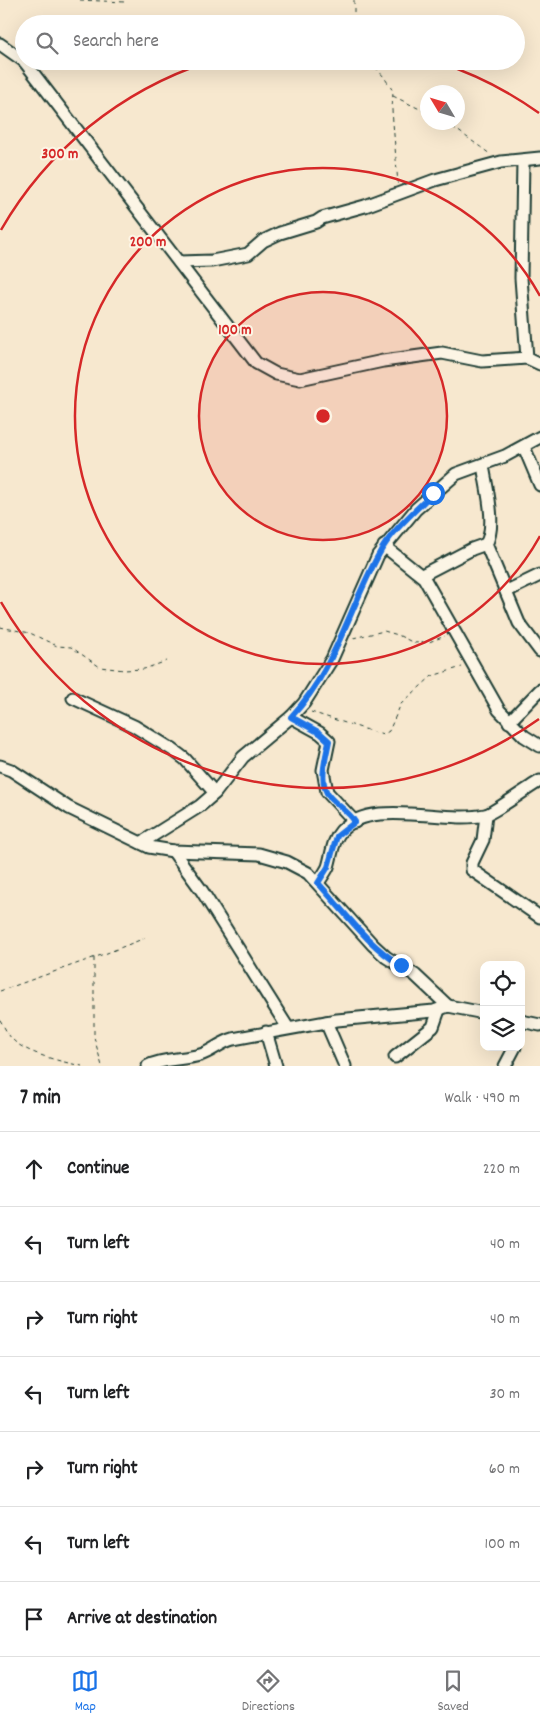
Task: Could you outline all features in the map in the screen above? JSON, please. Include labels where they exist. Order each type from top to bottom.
[{"type":"street","points":[[0,44],[15,55]]},
{"type":"street","points":[[31,70],[256,362],[276,374],[300,379],[383,360],[442,353],[482,361],[527,358],[540,364]]},
{"type":"street","points":[[179,262],[212,260],[248,254],[263,241],[280,233],[399,194],[435,180],[500,162],[540,158]]},
{"type":"street","points":[[523,161],[521,278],[527,358]]},
{"type":"street","points":[[141,843],[200,806],[215,794],[243,757],[294,714],[340,642],[378,555],[416,510],[456,474],[483,465],[524,447],[540,437]]},
{"type":"street","points":[[524,447],[540,485]]},
{"type":"street","points":[[483,465],[490,516],[490,534],[486,544],[519,623],[540,651]]},
{"type":"street","points":[[422,575],[472,548],[486,544]]},
{"type":"street","points":[[384,546],[422,575],[499,710],[509,722],[538,743]]},
{"type":"street","points":[[506,591],[540,575]]},
{"type":"street","points":[[509,722],[540,690]]},
{"type":"street","points":[[73,698],[134,726],[173,750],[185,759],[215,794]]},
{"type":"street","points":[[294,714],[329,741],[323,770],[327,792],[355,822]]},
{"type":"street","points":[[0,766],[11,770],[78,813],[149,847],[173,851],[259,854],[286,862],[308,873],[372,945],[386,957],[415,975],[444,1008]]},
{"type":"street","points":[[318,883],[328,867],[337,836],[355,822],[373,814],[386,812],[447,817],[486,815],[540,781]]},
{"type":"street","points":[[486,815],[483,840],[471,868],[506,896],[540,917]]},
{"type":"street","points":[[173,851],[202,891],[288,1028]]},
{"type":"street","points":[[395,1057],[433,1027],[444,1008]]},
{"type":"street","points":[[148,1066],[165,1060],[202,1054],[222,1042],[288,1028],[444,1008],[480,1012]]},
{"type":"street","points":[[326,1022],[345,1066]]},
{"type":"street","points":[[525,1025],[540,1024]]},
{"type":"street","points":[[266,1032],[276,1066]]},
{"type":"street","points":[[505,1066],[513,1051]]},
{"type":"path","points":[[80,0],[125,2]]},
{"type":"path","points":[[354,0],[354,15]]},
{"type":"path","points":[[378,70],[393,90],[399,194]]},
{"type":"path","points":[[393,96],[420,109]]},
{"type":"path","points":[[457,130],[500,162]]},
{"type":"path","points":[[0,627],[30,633],[57,646],[71,647],[100,667],[124,670],[144,669],[167,661]]},
{"type":"path","points":[[340,642],[384,631],[414,643],[429,642],[456,633]]},
{"type":"path","points":[[294,714],[317,712],[384,734],[389,731],[401,704],[432,676],[474,664]]},
{"type":"path","points":[[0,991],[145,938]]},
{"type":"path","points":[[94,957],[92,1021],[96,1050],[102,1066]]},
{"type":"path","points":[[0,1020],[14,1041],[24,1047],[58,1061],[82,1066]]},
{"type":"route","points":[[401,965],[386,957],[372,945],[355,923],[318,883],[328,867],[333,846],[340,831],[355,822],[351,816],[330,798],[327,792],[323,770],[329,741],[320,733],[291,717],[304,703],[332,659],[378,555],[397,530],[433,493]]}]
